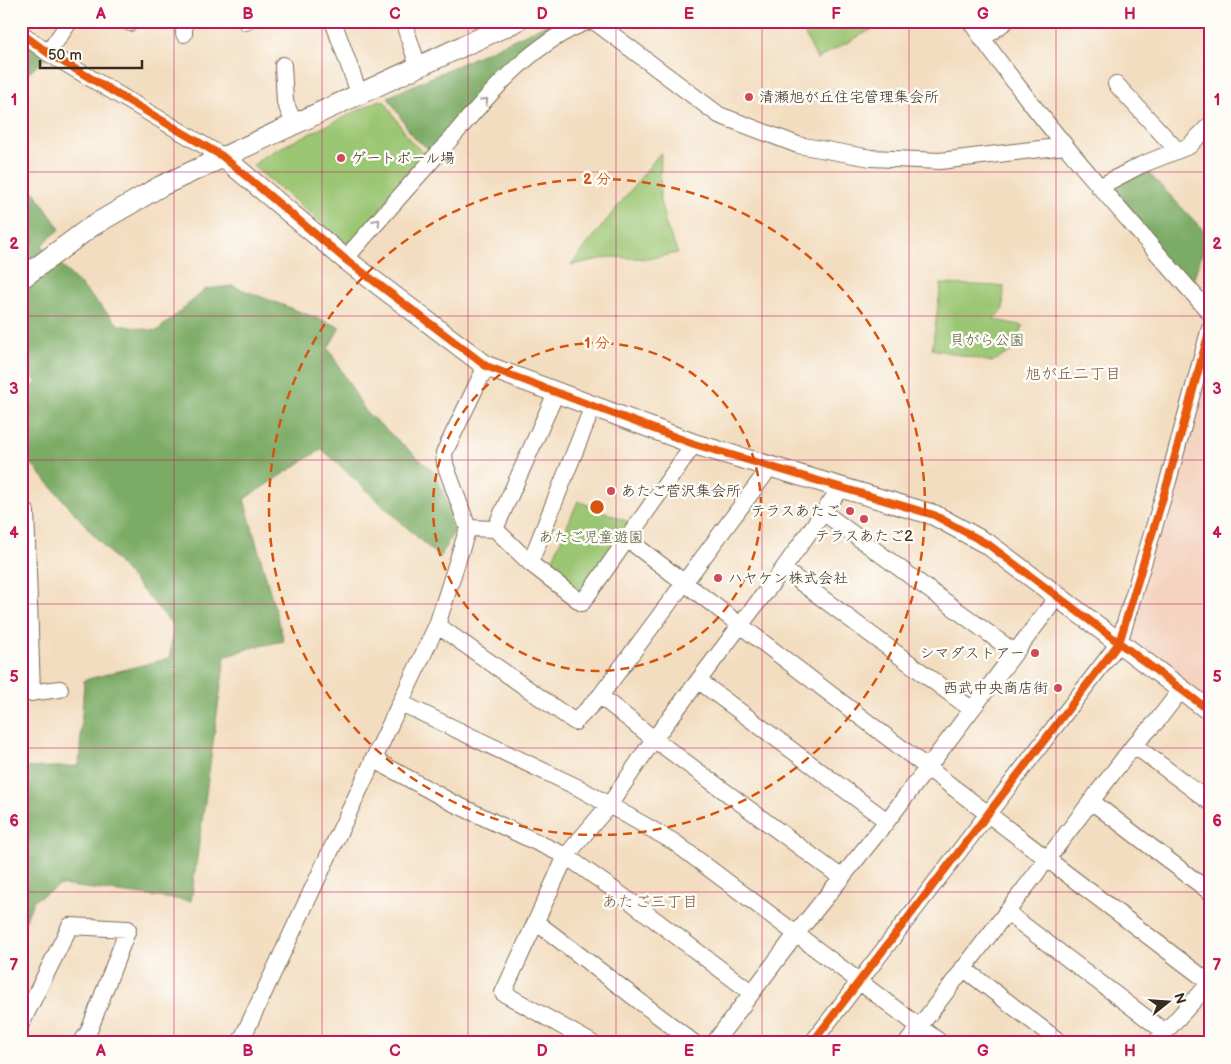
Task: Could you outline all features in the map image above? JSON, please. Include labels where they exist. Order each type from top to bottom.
[{"type":"street","points":[[48,53],[70,21]]},
{"type":"street","points":[[333,21],[359,93]]},
{"type":"street","points":[[403,21],[418,66]]},
{"type":"street","points":[[21,279],[126,204],[222,156],[517,21]]},
{"type":"street","points":[[345,259],[478,108],[523,62],[571,28],[590,21]]},
{"type":"street","points":[[594,21],[719,115],[798,145],[871,158],[940,160],[1066,146]]},
{"type":"street","points":[[970,21],[1066,146],[1210,313]]},
{"type":"street","points":[[982,39],[1006,21]]},
{"type":"street","points":[[21,33],[48,53],[222,156],[345,259],[486,366],[694,444],[842,486],[934,515],[988,545],[1210,711]]},
{"type":"street","points":[[283,65],[285,102],[294,123]]},
{"type":"street","points":[[1116,84],[1177,150]]},
{"type":"street","points":[[1100,187],[1141,165],[1189,146],[1210,125]]},
{"type":"street","points":[[812,1043],[989,815],[1046,735],[1119,642],[1168,481],[1210,328]]},
{"type":"street","points":[[240,1043],[437,625],[468,528],[445,464],[444,453],[478,378],[486,366]]},
{"type":"street","points":[[495,529],[556,393]]},
{"type":"street","points":[[530,563],[593,406]]},
{"type":"street","points":[[468,528],[495,529],[530,563],[582,603],[694,444]]},
{"type":"street","points":[[437,625],[575,722],[600,696],[686,583],[771,466]]},
{"type":"street","points":[[592,1043],[502,993],[566,856],[610,804],[654,739],[783,568],[842,486]]},
{"type":"street","points":[[26,511],[27,693],[60,690]]},
{"type":"street","points":[[823,512],[1014,652]]},
{"type":"street","points":[[627,540],[741,624],[1210,983],[1160,1037],[1006,912]]},
{"type":"street","points":[[783,568],[971,709]]},
{"type":"street","points":[[714,1043],[796,934],[887,821],[1058,596]]},
{"type":"street","points":[[698,681],[887,821]]},
{"type":"street","points":[[907,1043],[1047,857],[1134,745],[1157,722],[1181,690]]},
{"type":"street","points":[[600,696],[654,739],[842,878]]},
{"type":"street","points":[[401,703],[610,804],[674,842],[941,1043]]},
{"type":"street","points":[[1134,745],[1210,802]]},
{"type":"street","points":[[373,760],[451,802],[566,856],[634,904],[752,993]]},
{"type":"street","points":[[1091,801],[1210,892]]},
{"type":"street","points":[[536,922],[694,1043]]},
{"type":"street","points":[[21,1024],[70,926],[128,929],[89,1032],[81,1043]]},
{"type":"street","points":[[963,968],[1061,1043]]},
{"type":"shaded area","points":[[1210,328],[1210,508],[1207,512],[1210,514],[1210,711],[1116,637]]},
{"type":"green space","points":[[554,21],[566,22],[544,37],[430,150],[413,137],[388,97]]},
{"type":"green space","points":[[798,21],[872,21],[876,27],[817,59]]},
{"type":"green space","points":[[21,39],[46,58],[21,80]]},
{"type":"green space","points":[[380,100],[385,102],[411,142],[426,154],[353,241],[346,243],[253,166],[261,158],[286,145]]},
{"type":"green space","points":[[661,152],[660,200],[666,225],[678,253],[648,259],[611,257],[571,265]]},
{"type":"green space","points":[[1141,165],[1208,235],[1190,290],[1099,187]]},
{"type":"green space","points":[[21,173],[60,229],[42,245],[119,325],[157,331],[206,289],[233,286],[340,327],[328,348],[366,412],[435,473],[457,525],[440,558],[322,449],[244,499],[284,641],[250,648],[225,657],[191,901],[61,885],[34,900],[21,931],[21,768],[79,766],[84,680],[170,658],[173,625],[21,452],[21,396],[37,383],[21,361]]},
{"type":"green space","name":"貝がら公園","points":[[941,284],[1004,286],[1003,310],[993,319],[1023,326],[1014,350],[992,362],[932,349]]},
{"type":"green space","name":"あたご児童遊園","points":[[578,501],[633,524],[582,592],[575,594],[547,572]]},
{"type":"cycle path","points":[[21,33],[48,53],[222,156],[345,259],[486,366],[694,444],[934,515],[989,545],[1210,711]]},
{"type":"cycle path","points":[[812,1043],[1119,643],[1168,481],[1210,328]]},
{"type":"place","name":"清瀬旭が丘住宅管理集会所","points":[[749,97]]},
{"type":"place","name":"ゲートボール場","points":[[341,158]]},
{"type":"place","name":"あたご菅沢集会所","points":[[611,491]]},
{"type":"place","name":"テラスあたご","points":[[850,511]]},
{"type":"place","name":"テラスあたご2","points":[[864,519]]},
{"type":"place","name":"ハヤケン株式会社","points":[[718,578]]},
{"type":"place","name":"シマダストアー","points":[[1035,653]]},
{"type":"place","name":"西武中央商店街","points":[[1058,688]]},
{"type":"district","name":"旭が丘二丁目","points":[[1073,373]]},
{"type":"district","name":"あたご三丁目","points":[[650,901]]}]
